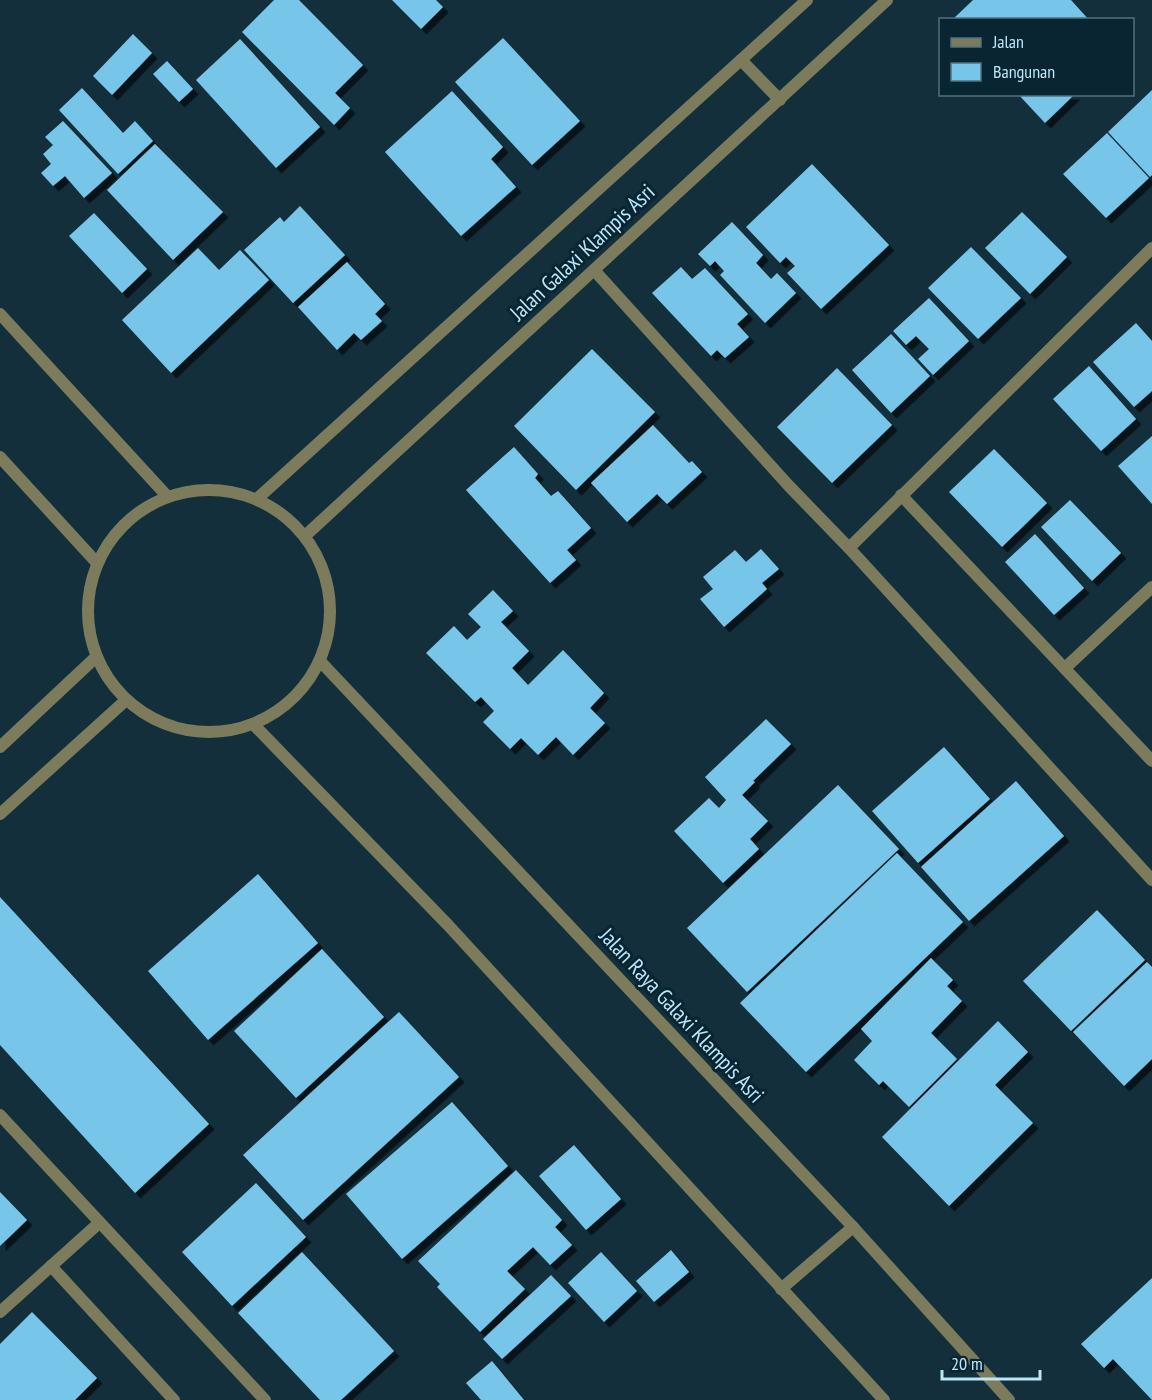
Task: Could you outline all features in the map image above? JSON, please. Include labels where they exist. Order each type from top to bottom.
[{"type":"street","name":"Jalan Galaxi Klampis Asri","points":[[258,498],[807,0]]},
{"type":"street","name":"Jalan Galaxi Klampis Asri","points":[[306,535],[887,0]]},
{"type":"street","points":[[741,60],[780,100]]},
{"type":"street","points":[[849,548],[1152,248]]},
{"type":"street","points":[[594,270],[789,486],[849,548],[1152,880]]},
{"type":"street","points":[[0,314],[167,496]]},
{"type":"street","points":[[0,457],[97,563]]},
{"type":"street","points":[[213,488],[258,498],[284,514],[306,535],[326,575],[331,619],[320,661],[293,699],[254,724],[209,733],[164,725],[125,701],[108,681],[95,658],[86,611],[97,563],[125,522],[167,496],[213,488]]},
{"type":"street","points":[[901,495],[1152,761]]},
{"type":"street","points":[[1065,668],[1152,587]]},
{"type":"street","points":[[0,747],[95,658]]},
{"type":"street","name":"Jalan Raya Galaxi Klampis Asri","points":[[320,661],[853,1227],[1009,1400]]},
{"type":"street","points":[[0,814],[125,701]]},
{"type":"street","points":[[254,724],[448,925],[884,1400]]},
{"type":"street","points":[[0,1115],[265,1400]]},
{"type":"street","points":[[0,1312],[99,1223]]},
{"type":"street","points":[[781,1289],[853,1227]]},
{"type":"street","points":[[51,1266],[174,1400]]},
{"type":"building","points":[[274,0],[299,0],[363,65],[335,93],[350,108],[334,125],[242,32]]},
{"type":"building","points":[[392,0],[436,0],[443,7],[421,29]]},
{"type":"building","points":[[973,0],[1071,0],[1087,18],[954,18]]},
{"type":"building","points":[[133,34],[152,53],[112,95],[93,76]]},
{"type":"building","points":[[503,38],[580,121],[532,165],[455,82]]},
{"type":"building","points":[[240,39],[320,127],[276,168],[196,80]]},
{"type":"building","points":[[167,61],[193,89],[179,102],[153,74]]},
{"type":"building","points":[[82,88],[123,133],[135,121],[153,141],[118,174],[59,110]]},
{"type":"building","points":[[1152,90],[1152,175],[1150,177],[1108,132]]},
{"type":"building","points":[[452,91],[503,147],[491,159],[516,187],[461,236],[385,152]]},
{"type":"building","points":[[1020,96],[1073,96],[1045,123]]},
{"type":"building","points":[[63,121],[112,173],[84,198],[65,176],[53,186],[41,173],[51,164],[43,154],[53,145],[45,137]]},
{"type":"building","points":[[1107,133],[1149,178],[1106,218],[1063,174]]},
{"type":"building","points":[[155,144],[223,212],[173,260],[107,190]]},
{"type":"building","points":[[812,164],[889,245],[821,309],[787,273],[795,266],[786,257],[780,263],[746,227]]},
{"type":"building","points":[[300,206],[345,255],[293,303],[244,250],[280,217],[284,222]]},
{"type":"building","points":[[1022,212],[1067,257],[1030,294],[985,248]]},
{"type":"building","points":[[94,213],[147,269],[122,293],[69,236]]},
{"type":"building","points":[[732,222],[763,255],[756,263],[771,279],[777,273],[796,293],[765,323],[720,275],[724,271],[715,261],[710,266],[698,254]]},
{"type":"building","points":[[971,247],[1021,298],[978,339],[928,288]]},
{"type":"building","points":[[198,248],[219,270],[240,250],[269,280],[171,373],[122,320]]},
{"type":"building","points":[[347,262],[385,304],[375,314],[382,321],[361,340],[354,333],[337,350],[298,307]]},
{"type":"building","points":[[681,267],[692,279],[705,268],[748,314],[737,324],[749,337],[725,358],[717,350],[711,356],[652,293]]},
{"type":"building","points":[[929,298],[969,341],[933,375],[918,359],[929,349],[916,336],[906,345],[893,331]]},
{"type":"building","points":[[1136,323],[1152,341],[1152,391],[1134,407],[1093,362]]},
{"type":"building","points":[[891,334],[930,376],[891,413],[852,370]]},
{"type":"building","points":[[592,349],[655,412],[576,490],[514,426]]},
{"type":"building","points":[[1089,366],[1136,419],[1101,451],[1053,399]]},
{"type":"building","points":[[837,368],[892,425],[832,483],[777,427]]},
{"type":"building","points":[[653,425],[689,463],[692,461],[702,472],[667,504],[657,494],[627,522],[591,483]]},
{"type":"building","points":[[1152,436],[1152,504],[1118,466]]},
{"type":"building","points":[[514,447],[538,474],[535,478],[551,496],[558,491],[591,528],[567,550],[576,560],[550,583],[466,490]]},
{"type":"building","points":[[994,449],[1047,503],[1002,547],[949,492]]},
{"type":"building","points":[[1070,500],[1121,553],[1092,581],[1041,527]]},
{"type":"building","points":[[1035,534],[1084,588],[1054,615],[1005,562]]},
{"type":"building","points":[[761,549],[779,569],[762,583],[767,589],[724,627],[700,599],[713,589],[703,577],[735,550],[746,562]]},
{"type":"building","points":[[493,590],[513,611],[501,622],[529,651],[512,668],[528,685],[563,650],[604,693],[590,708],[605,723],[573,755],[556,737],[538,755],[521,738],[510,749],[483,722],[494,711],[481,697],[475,702],[426,653],[454,626],[467,640],[481,627],[468,614]]},
{"type":"building","points":[[766,719],[791,744],[742,795],[768,821],[750,839],[759,849],[723,883],[674,831],[709,798],[719,808],[726,800],[705,777]]},
{"type":"building","points":[[944,747],[990,799],[918,863],[872,811]]},
{"type":"building","points":[[1016,781],[1064,836],[969,921],[921,867]]},
{"type":"building","points":[[838,785],[899,849],[747,992],[687,928]]},
{"type":"building","points":[[897,853],[963,922],[806,1072],[740,1003]]},
{"type":"building","points":[[258,874],[318,943],[208,1040],[148,971]]},
{"type":"building","points":[[0,897],[209,1124],[135,1193],[0,1045]]},
{"type":"building","points":[[1097,910],[1145,960],[1071,1031],[1023,981]]},
{"type":"building","points":[[322,949],[384,1017],[296,1098],[234,1031]]},
{"type":"building","points":[[931,958],[953,980],[947,986],[962,1001],[931,1033],[957,1059],[909,1107],[883,1081],[879,1085],[854,1060],[872,1041],[861,1029]]},
{"type":"building","points":[[1147,962],[1152,967],[1152,1059],[1124,1086],[1073,1032]]},
{"type":"building","points":[[399,1012],[459,1077],[303,1220],[243,1155]]},
{"type":"building","points":[[998,1021],[1028,1052],[995,1085],[1033,1123],[949,1206],[882,1137]]},
{"type":"building","points":[[452,1102],[508,1166],[402,1259],[346,1194]]},
{"type":"building","points":[[574,1145],[621,1199],[586,1230],[539,1176]]},
{"type":"building","points":[[516,1170],[562,1220],[555,1227],[572,1245],[550,1265],[533,1247],[507,1271],[525,1289],[480,1332],[437,1287],[440,1284],[418,1261]]},
{"type":"building","points":[[256,1183],[306,1237],[232,1306],[182,1252]]},
{"type":"building","points":[[0,1192],[27,1220],[0,1246]]},
{"type":"building","points":[[671,1250],[689,1272],[654,1302],[636,1281]]},
{"type":"building","points":[[302,1252],[394,1351],[341,1400],[320,1400],[238,1313]]},
{"type":"building","points":[[601,1252],[637,1291],[604,1322],[568,1283]]},
{"type":"building","points":[[551,1275],[571,1296],[502,1359],[483,1339]]},
{"type":"building","points":[[1152,1278],[1152,1400],[1113,1359],[1104,1368],[1081,1344]]},
{"type":"building","points":[[32,1312],[97,1378],[75,1400],[0,1400],[0,1344]]},
{"type":"building","points":[[492,1361],[524,1400],[481,1400],[466,1383]]}]
